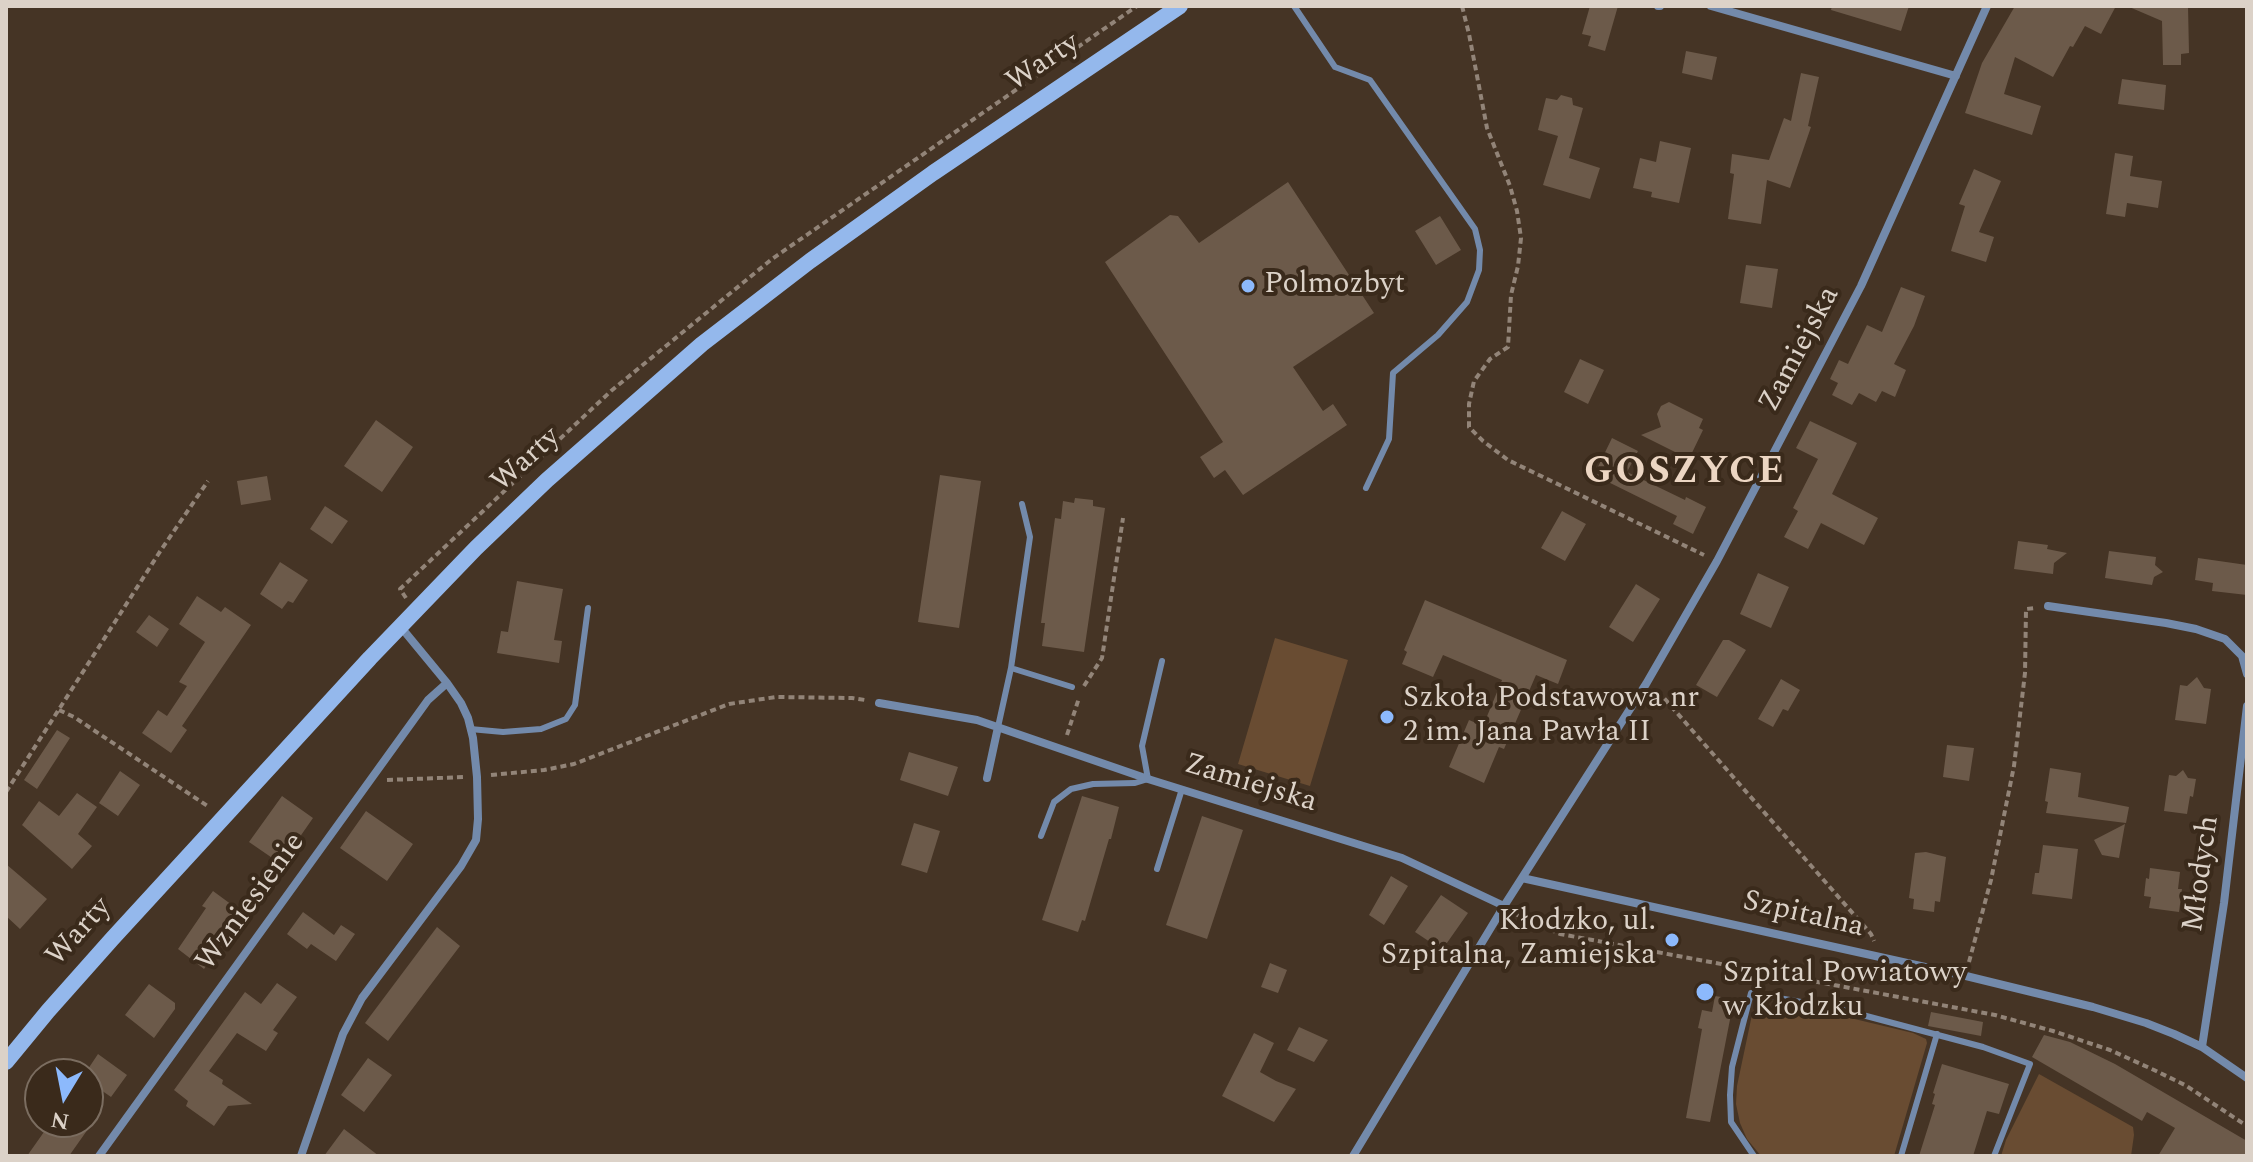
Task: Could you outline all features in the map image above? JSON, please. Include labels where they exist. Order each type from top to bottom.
[{"type":"main road","name":"Warty","points":[[6,1062],[80,975],[400,626],[547,480],[702,344],[810,261],[1180,6]]},
{"type":"street","points":[[1711,6],[1956,76]]},
{"type":"street","name":"Zamiejska","points":[[1353,1156],[1522,878],[1646,684],[1717,561],[1861,286],[1987,6]]},
{"type":"street","points":[[2048,606],[2196,629],[2225,639],[2242,656],[2247,674]]},
{"type":"street","points":[[301,1156],[343,1034],[362,998],[461,866],[476,840],[477,777],[470,729],[461,703],[400,626]]},
{"type":"street","name":"Wzniesienie","points":[[99,1156],[428,700],[447,683]]},
{"type":"street","name":"Zamiejska","points":[[879,703],[977,720],[1148,779],[1402,858],[1504,908]]},
{"type":"street","name":"Młodych","points":[[2202,1047],[2224,903],[2247,706]]},
{"type":"street","points":[[987,778],[998,727]]},
{"type":"street","name":"Szpitalna","points":[[1522,878],[1966,976],[2119,1015],[2202,1047],[2247,1078]]},
{"type":"lane","points":[[1294,6],[1335,67],[1370,80],[1475,229],[1480,250],[1479,270],[1467,302],[1438,335],[1393,373],[1389,439],[1366,488]]},
{"type":"lane","points":[[998,727],[1011,668],[1030,537],[1022,504]]},
{"type":"lane","points":[[470,729],[503,732],[541,729],[566,719],[575,705],[588,608]]},
{"type":"lane","points":[[1041,836],[1054,802],[1071,789],[1148,779],[1142,746],[1162,661]]},
{"type":"lane","points":[[1011,668],[1072,687]]},
{"type":"lane","points":[[1157,869],[1182,789]]},
{"type":"lane","points":[[1754,1156],[1731,1122],[1730,1109],[1732,1067],[1751,993],[1840,1009],[1983,1047],[2030,1064],[1994,1156]]},
{"type":"lane","points":[[1901,1156],[1937,1034]]},
{"type":"path","points":[[1462,6],[1487,128],[1510,186],[1521,238],[1511,295],[1508,347],[1490,359],[1474,381],[1469,404],[1469,427],[1508,460],[1717,561]]},
{"type":"path","points":[[6,792],[208,481]]},
{"type":"path","points":[[1063,749],[1082,689],[1102,658],[1123,518]]},
{"type":"path","points":[[1966,976],[1991,880],[2014,766],[2025,673],[2026,609],[2048,606]]},
{"type":"path","points":[[1646,684],[1663,697],[1871,934],[1881,958]]},
{"type":"path","points":[[372,777],[378,780],[477,777],[544,770],[574,764],[729,704],[776,697],[852,698],[879,703]]},
{"type":"path","points":[[59,710],[224,817]]},
{"type":"path","points":[[1504,908],[1560,934],[1995,1015],[2053,1031],[2110,1050],[2165,1075],[2247,1126]]},
{"type":"shaded area","points":[[1275,638],[1348,660],[1310,786],[1238,764]]},
{"type":"shaded area","points":[[1757,1005],[1842,1016],[1926,1039],[1894,1156],[1761,1156],[1747,1139],[1736,1104],[1753,1010]]},
{"type":"shaded area","points":[[2039,1074],[2133,1127],[2131,1156],[2001,1156]]},
{"type":"building","points":[[1590,6],[1618,6],[1605,51],[1588,46],[1591,36],[1582,34]]},
{"type":"building","points":[[1832,6],[1909,6],[1901,31],[1831,10]]},
{"type":"building","points":[[2015,6],[2116,6],[2101,34],[2085,26],[2053,77],[2015,57],[2004,94],[2041,106],[2032,135],[1965,113],[1982,63]]},
{"type":"building","points":[[2127,6],[2188,6],[2189,53],[2181,54],[2181,65],[2163,65],[2162,21]]},
{"type":"building","points":[[1686,51],[1717,57],[1712,80],[1682,73]]},
{"type":"building","points":[[1801,73],[1819,77],[1808,126],[1811,127],[1790,188],[1767,180],[1761,224],[1728,219],[1734,174],[1730,173],[1732,154],[1769,160],[1784,118],[1791,121]]},
{"type":"building","points":[[2122,79],[2166,85],[2164,110],[2118,104]]},
{"type":"building","points":[[1561,95],[1572,98],[1573,105],[1583,108],[1569,158],[1600,168],[1590,199],[1543,185],[1558,136],[1538,130],[1546,98],[1557,100]]},
{"type":"building","points":[[1660,141],[1691,148],[1679,203],[1651,197],[1652,192],[1633,188],[1640,158],[1656,162]]},
{"type":"building","points":[[2115,153],[2133,156],[2130,176],[2162,181],[2158,208],[2127,203],[2125,217],[2106,214]]},
{"type":"building","points":[[1974,169],[2001,181],[1979,232],[1994,237],[1986,262],[1951,251],[1965,206],[1959,204]]},
{"type":"building","points":[[1288,182],[1374,313],[1293,367],[1323,411],[1333,404],[1347,425],[1243,495],[1225,470],[1214,478],[1200,457],[1223,442],[1105,262],[1170,215],[1178,216],[1199,243]]},
{"type":"building","points":[[1440,216],[1461,250],[1436,265],[1415,231]]},
{"type":"building","points":[[1746,265],[1778,269],[1772,308],[1740,303]]},
{"type":"building","points":[[1901,287],[1925,296],[1914,326],[1894,364],[1906,370],[1895,397],[1882,391],[1876,402],[1859,393],[1852,405],[1832,395],[1838,383],[1830,379],[1839,360],[1848,364],[1867,325],[1882,332]]},
{"type":"building","points":[[1580,359],[1604,370],[1588,404],[1564,392]]},
{"type":"building","points":[[1669,402],[1703,419],[1699,428],[1703,430],[1689,459],[1641,435],[1661,427],[1657,414],[1661,406]]},
{"type":"building","points":[[376,420],[413,447],[382,492],[344,466]]},
{"type":"building","points":[[1810,421],[1857,443],[1832,494],[1878,518],[1864,545],[1821,523],[1808,549],[1784,537],[1798,511],[1793,508],[1818,459],[1796,448]]},
{"type":"building","points":[[1612,438],[1638,451],[1627,472],[1706,507],[1693,534],[1673,524],[1677,516],[1594,475]]},
{"type":"building","points":[[940,475],[981,481],[959,628],[918,622]]},
{"type":"building","points":[[267,476],[271,500],[241,505],[237,481]]},
{"type":"building","points":[[1075,498],[1093,500],[1093,506],[1105,508],[1084,652],[1042,646],[1045,623],[1041,623],[1055,518],[1061,519],[1063,501],[1074,503]]},
{"type":"building","points":[[325,506],[348,521],[332,544],[310,529]]},
{"type":"building","points":[[1562,511],[1586,524],[1565,561],[1541,548]]},
{"type":"building","points":[[2018,541],[2048,545],[2047,549],[2067,553],[2054,563],[2053,574],[2014,569]]},
{"type":"building","points":[[2109,551],[2156,557],[2155,565],[2163,572],[2154,577],[2152,585],[2105,578]]},
{"type":"building","points":[[2198,558],[2247,565],[2247,595],[2212,591],[2213,583],[2195,580]]},
{"type":"building","points":[[280,562],[308,580],[293,603],[288,601],[282,609],[260,594]]},
{"type":"building","points":[[1758,573],[1789,587],[1771,628],[1740,614]]},
{"type":"building","points":[[517,581],[563,589],[554,640],[562,641],[559,663],[497,653],[501,631],[508,632]]},
{"type":"building","points":[[1636,584],[1660,599],[1633,642],[1609,627]]},
{"type":"building","points":[[197,596],[221,612],[225,607],[251,625],[182,726],[187,730],[171,753],[142,733],[158,710],[167,716],[187,686],[179,682],[205,642],[179,624]]},
{"type":"building","points":[[1425,600],[1567,660],[1558,684],[1536,675],[1504,749],[1499,747],[1484,783],[1449,767],[1469,720],[1483,726],[1502,680],[1443,655],[1433,677],[1402,664],[1407,652],[1404,650]]},
{"type":"building","points":[[149,615],[169,629],[157,647],[136,632]]},
{"type":"building","points":[[1723,640],[1746,650],[1717,697],[1696,685]]},
{"type":"building","points":[[2197,677],[2204,688],[2211,689],[2206,724],[2175,720],[2180,685],[2187,686]]},
{"type":"building","points":[[1781,679],[1800,690],[1788,711],[1783,709],[1773,727],[1758,719]]},
{"type":"building","points":[[57,730],[70,738],[37,789],[24,780]]},
{"type":"building","points":[[1947,745],[1974,748],[1969,781],[1943,777]]},
{"type":"building","points":[[909,752],[958,767],[948,796],[900,780]]},
{"type":"building","points":[[2050,768],[2081,773],[2078,797],[2129,807],[2126,823],[2046,813]]},
{"type":"building","points":[[2183,770],[2188,778],[2196,779],[2187,814],[2164,811],[2169,775],[2176,776]]},
{"type":"building","points":[[120,771],[140,785],[118,816],[99,803]]},
{"type":"building","points":[[77,793],[97,807],[78,834],[92,846],[72,869],[22,825],[39,801],[59,816]]},
{"type":"building","points":[[282,796],[313,818],[281,864],[249,842]]},
{"type":"building","points":[[1082,796],[1119,807],[1085,921],[1082,920],[1078,932],[1042,920]]},
{"type":"building","points":[[366,811],[413,844],[387,881],[340,848]]},
{"type":"building","points":[[1202,816],[1243,830],[1207,939],[1166,925]]},
{"type":"building","points":[[914,823],[940,831],[927,873],[901,865]]},
{"type":"building","points":[[2125,824],[2119,858],[2102,855],[2094,840]]},
{"type":"building","points":[[2043,845],[2078,849],[2072,899],[2032,894]]},
{"type":"building","points":[[1915,853],[1946,857],[1940,902],[1935,901],[1934,912],[1913,909],[1914,899],[1909,898]]},
{"type":"building","points":[[6,864],[47,899],[20,929],[6,916]]},
{"type":"building","points":[[2150,868],[2180,872],[2178,889],[2182,889],[2179,912],[2149,908],[2151,897],[2144,896]]},
{"type":"building","points":[[1391,876],[1408,886],[1384,925],[1369,915]]},
{"type":"building","points":[[213,891],[243,913],[204,969],[178,949],[206,908],[202,906]]},
{"type":"building","points":[[1441,895],[1468,913],[1442,950],[1415,932]]},
{"type":"building","points":[[303,912],[334,935],[341,925],[355,934],[336,961],[311,944],[307,949],[287,934]]},
{"type":"building","points":[[437,927],[460,946],[388,1041],[365,1023]]},
{"type":"building","points":[[1270,963],[1287,970],[1278,993],[1261,987]]},
{"type":"building","points":[[277,983],[297,997],[273,1030],[278,1033],[266,1051],[237,1033],[209,1071],[252,1104],[228,1106],[214,1126],[186,1106],[188,1101],[174,1090],[245,992],[261,1004]]},
{"type":"building","points":[[149,984],[175,1003],[175,1009],[154,1038],[125,1015]]},
{"type":"building","points":[[1715,996],[1734,999],[1710,1122],[1686,1118],[1702,1029],[1698,1028],[1702,1010],[1712,1012]]},
{"type":"building","points":[[1931,1012],[1983,1022],[1981,1036],[1928,1026]]},
{"type":"building","points":[[1299,1027],[1328,1040],[1314,1062],[1287,1050]]},
{"type":"building","points":[[1254,1033],[1274,1043],[1260,1072],[1296,1089],[1274,1122],[1222,1096]]},
{"type":"building","points":[[2044,1035],[2070,1042],[2115,1064],[2247,1141],[2247,1156],[2158,1156],[2175,1128],[2147,1112],[2142,1121],[2032,1057]]},
{"type":"building","points":[[104,1058],[127,1075],[111,1097],[104,1092]]},
{"type":"building","points":[[368,1058],[392,1075],[364,1112],[341,1095]]},
{"type":"building","points":[[1942,1064],[2009,1084],[1999,1114],[1987,1111],[1973,1156],[1919,1156],[1935,1105],[1932,1104],[1933,1093]]},
{"type":"building","points":[[344,1129],[379,1156],[324,1156]]},
{"type":"building","points":[[40,1138],[82,1138],[69,1156],[27,1156]]},
{"type":"place","name":"Polmozbyt","points":[[1248,286]]},
{"type":"place","name":"Szkoła Podstawowa nr 2 im. Jana Pawła II","points":[[1387,717]]},
{"type":"place","name":"Kłodzko, ul. Szpitalna, Zamiejska","points":[[1672,940]]},
{"type":"place","name":"Szpital Powiatowy w Kłodzku","points":[[1705,992]]},
{"type":"district","name":"GOSZYCE","points":[[1685,475]]}]
